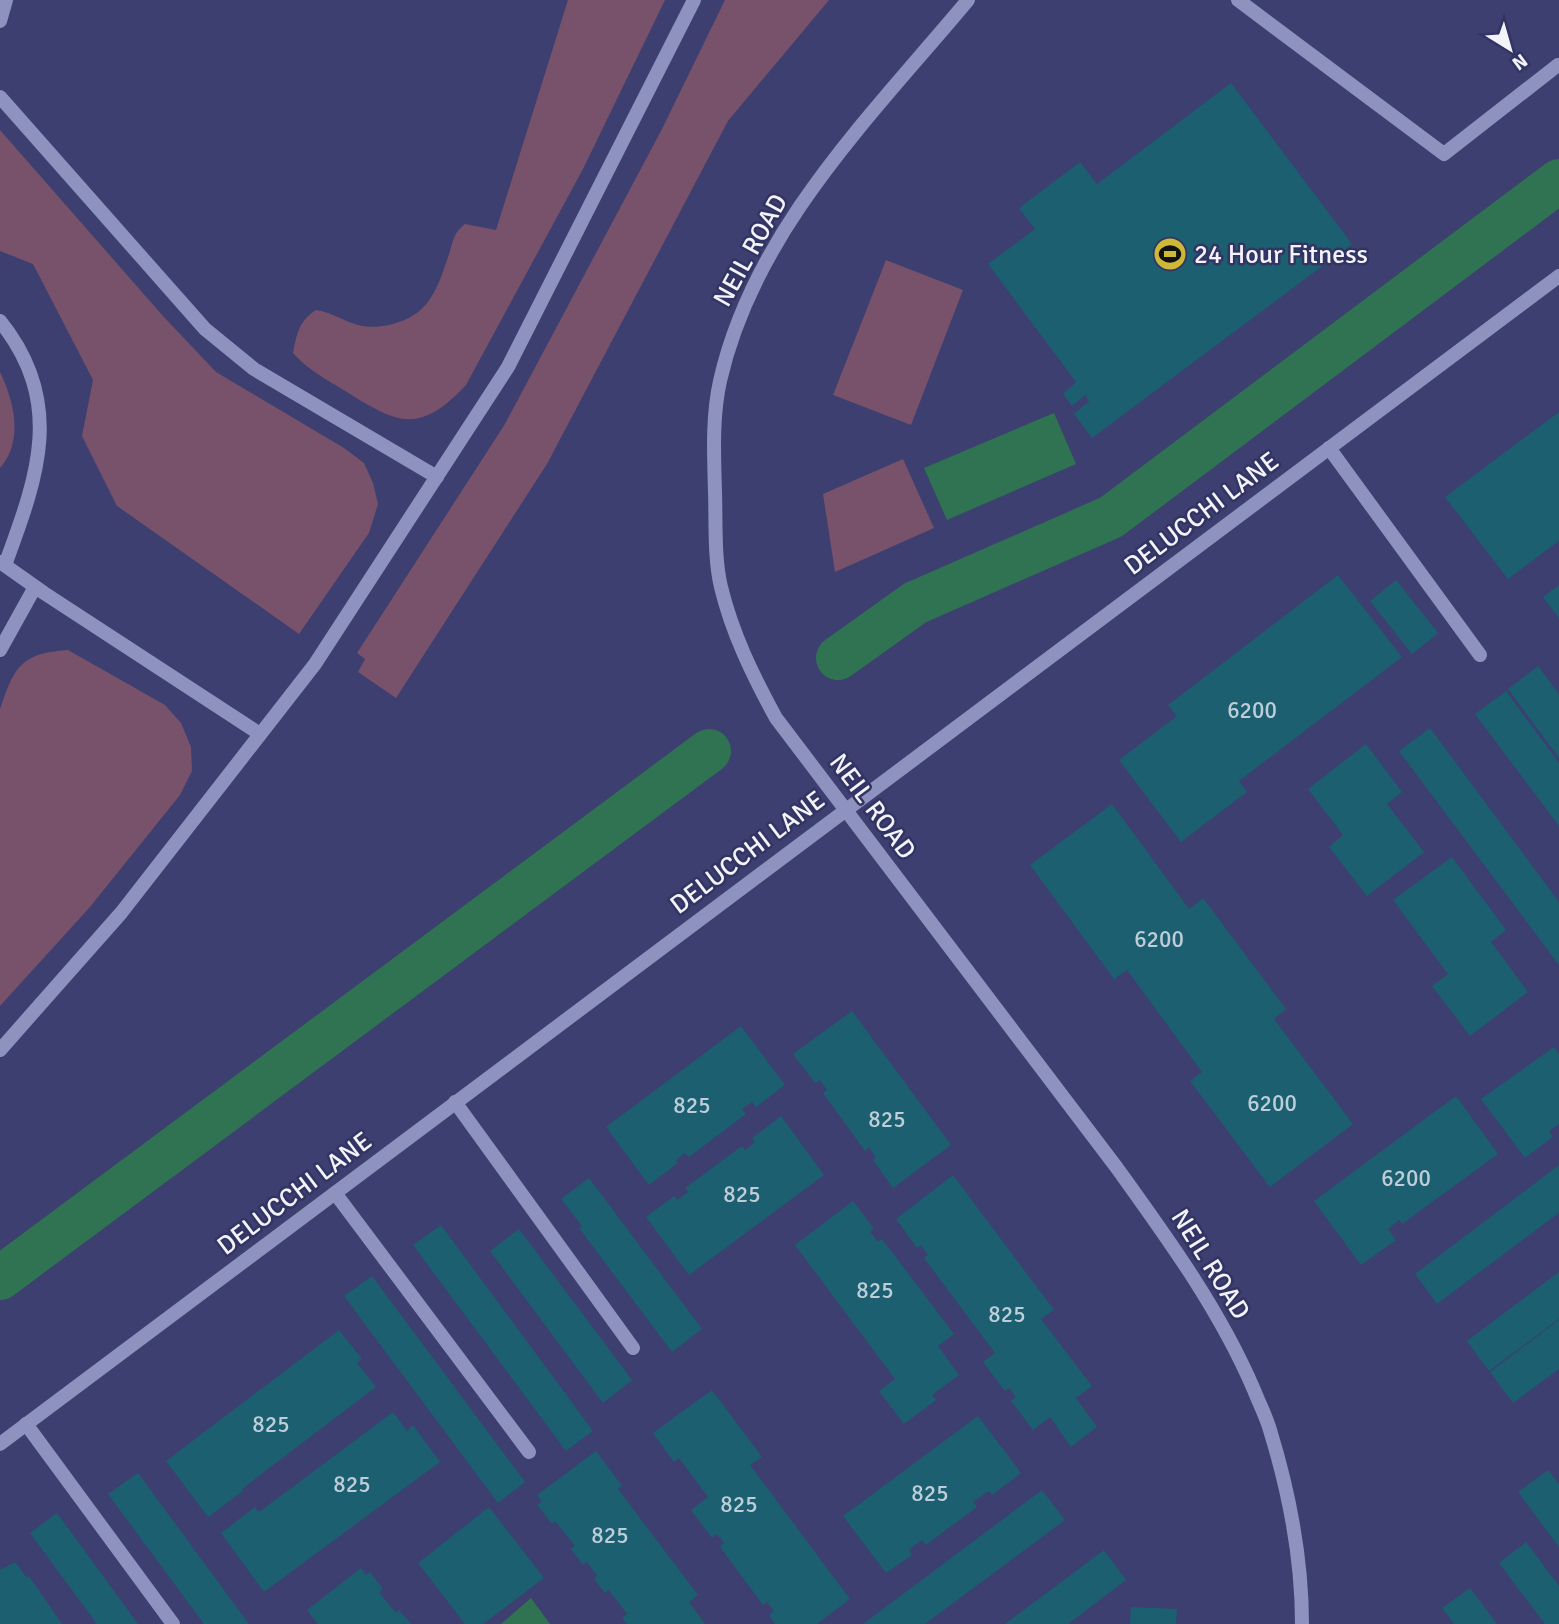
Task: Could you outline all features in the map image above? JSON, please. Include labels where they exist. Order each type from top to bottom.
[{"type":"street","points":[[0,21],[6,0]]},
{"type":"street","points":[[0,1050],[121,912],[315,664],[508,367],[694,0]]},
{"type":"street","name":"NEIL ROAD","points":[[968,0],[837,156],[795,213],[760,270],[736,324],[720,383],[713,443],[720,584],[735,633],[776,718],[1133,1190],[1209,1302],[1242,1363],[1270,1428],[1297,1551],[1302,1624]]},
{"type":"street","points":[[1238,0],[1444,155],[1558,65]]},
{"type":"street","points":[[0,97],[205,329],[254,369],[436,477]]},
{"type":"street","name":"DELUCCHI LANE","points":[[0,1444],[1559,276]]},
{"type":"street","points":[[0,321],[13,338],[33,379],[39,411],[41,445],[31,493],[2,564],[260,734]]},
{"type":"street","points":[[1329,448],[1480,655]]},
{"type":"street","points":[[0,650],[35,587]]},
{"type":"street","points":[[455,1102],[633,1348]]},
{"type":"street","points":[[335,1192],[529,1452]]},
{"type":"street","points":[[26,1424],[173,1624]]},
{"type":"shaded area","points":[[568,0],[665,0],[583,169],[466,385],[435,412],[421,418],[394,417],[380,411],[324,378],[293,353],[300,328],[316,310],[367,327],[390,325],[410,317],[427,303],[433,294],[455,236],[462,227],[465,224],[496,230]]},
{"type":"shaded area","points":[[725,0],[829,0],[728,121],[547,464],[396,698],[358,672],[365,659],[357,653],[505,424],[662,129]]},
{"type":"shaded area","points":[[0,130],[163,316],[216,372],[344,448],[364,463],[378,504],[369,533],[299,634],[117,506],[82,436],[93,380],[33,264],[0,251]]},
{"type":"shaded area","points":[[886,260],[963,290],[911,425],[833,395]]},
{"type":"shaded area","points":[[0,372],[12,408],[14,433],[12,446],[0,468]]},
{"type":"shaded area","points":[[1054,413],[1076,464],[947,520],[924,468]]},
{"type":"shaded area","points":[[903,459],[934,528],[835,572],[823,494]]},
{"type":"shaded area","points":[[68,650],[165,705],[181,723],[191,747],[192,771],[180,795],[90,907],[0,1006],[0,709],[10,682],[22,665],[40,655]]},
{"type":"shaded area","points":[[531,1598],[550,1624],[501,1624]]},
{"type":"building","name":"24 Hour Fitness","points":[[1231,83],[1352,244],[1092,438],[1074,414],[1089,401],[1085,395],[1072,406],[1063,394],[1076,382],[988,264],[1035,229],[1019,208],[1080,162],[1097,184]]},
{"type":"building","points":[[1559,412],[1559,541],[1508,579],[1445,497]]},
{"type":"building","points":[[1338,575],[1402,657],[1239,781],[1247,792],[1181,842],[1119,760],[1177,716],[1168,705]]},
{"type":"building","points":[[1396,580],[1438,633],[1412,654],[1370,601]]},
{"type":"building","points":[[1559,585],[1559,618],[1543,597]]},
{"type":"building","points":[[1538,666],[1559,694],[1559,758],[1508,689]]},
{"type":"building","points":[[1506,691],[1559,763],[1559,826],[1475,714]]},
{"type":"building","points":[[1430,728],[1559,902],[1559,965],[1399,751]]},
{"type":"building","points":[[1366,744],[1402,792],[1387,804],[1424,852],[1367,896],[1329,847],[1343,835],[1308,789]]},
{"type":"building","points":[[1112,804],[1189,909],[1203,898],[1286,1009],[1274,1019],[1353,1124],[1270,1187],[1190,1081],[1202,1072],[1127,970],[1114,979],[1030,865]]},
{"type":"building","points":[[1452,857],[1506,930],[1491,942],[1528,992],[1470,1036],[1432,986],[1448,974],[1393,900]]},
{"type":"building","points":[[852,1011],[951,1145],[893,1188],[873,1160],[876,1158],[869,1147],[865,1151],[823,1093],[827,1090],[820,1080],[815,1083],[793,1054]]},
{"type":"building","points":[[741,1026],[785,1085],[756,1107],[752,1102],[742,1109],[746,1114],[689,1157],[685,1153],[676,1160],[678,1163],[649,1185],[606,1127]]},
{"type":"building","points":[[1554,1047],[1559,1054],[1559,1124],[1549,1131],[1553,1137],[1525,1158],[1481,1099]]},
{"type":"building","points":[[1456,1096],[1498,1154],[1402,1224],[1399,1220],[1388,1229],[1396,1240],[1361,1265],[1314,1201]]},
{"type":"building","points":[[781,1116],[824,1175],[689,1275],[646,1217],[674,1196],[677,1200],[688,1192],[685,1188],[742,1146],[745,1150],[755,1142],[752,1138]]},
{"type":"building","points":[[1559,1165],[1559,1213],[1437,1304],[1415,1274]]},
{"type":"building","points":[[953,1175],[1054,1310],[1041,1319],[1092,1386],[1076,1398],[1097,1427],[1071,1447],[1050,1417],[1033,1430],[1011,1401],[1016,1397],[1009,1388],[1005,1391],[983,1362],[995,1353],[924,1258],[928,1255],[921,1245],[917,1248],[896,1219]]},
{"type":"building","points":[[589,1178],[702,1329],[672,1352],[579,1228],[582,1226],[561,1199]]},
{"type":"building","points":[[853,1201],[874,1229],[870,1232],[878,1242],[882,1239],[954,1334],[938,1346],[959,1375],[932,1395],[936,1400],[904,1424],[879,1391],[895,1379],[795,1245]]},
{"type":"building","points":[[441,1225],[593,1431],[566,1451],[413,1245]]},
{"type":"building","points":[[519,1229],[632,1380],[603,1403],[490,1251]]},
{"type":"building","points":[[1559,1272],[1559,1319],[1489,1371],[1467,1341]]},
{"type":"building","points":[[372,1276],[525,1482],[498,1503],[344,1296]]},
{"type":"building","points":[[1559,1320],[1559,1369],[1513,1403],[1490,1372]]},
{"type":"building","points":[[339,1330],[362,1359],[357,1363],[376,1387],[208,1517],[166,1461]]},
{"type":"building","points":[[712,1390],[762,1457],[750,1465],[850,1599],[817,1624],[775,1624],[769,1615],[774,1611],[767,1602],[763,1605],[720,1547],[724,1543],[717,1534],[712,1538],[691,1510],[708,1497],[679,1458],[674,1462],[653,1433]]},
{"type":"building","points":[[393,1412],[407,1431],[413,1425],[440,1462],[264,1592],[221,1533],[255,1507],[259,1512]]},
{"type":"building","points":[[978,1416],[1021,1473],[992,1495],[989,1491],[973,1502],[977,1507],[926,1545],[922,1540],[909,1550],[912,1555],[886,1573],[843,1516]]},
{"type":"building","points":[[596,1451],[622,1486],[618,1489],[698,1595],[689,1602],[705,1624],[627,1624],[622,1618],[627,1614],[609,1590],[605,1593],[594,1579],[597,1576],[587,1562],[583,1565],[571,1549],[575,1546],[555,1521],[552,1524],[537,1505],[542,1502],[537,1495]]},
{"type":"building","points":[[1548,1470],[1559,1484],[1559,1547],[1518,1492]]},
{"type":"building","points":[[138,1473],[249,1624],[204,1624],[108,1494]]},
{"type":"building","points":[[1042,1490],[1065,1520],[925,1624],[863,1624]]},
{"type":"building","points":[[489,1507],[544,1578],[483,1624],[465,1624],[418,1563]]},
{"type":"building","points":[[57,1513],[138,1624],[97,1624],[30,1533]]},
{"type":"building","points":[[1526,1542],[1559,1586],[1559,1624],[1545,1624],[1499,1563]]},
{"type":"building","points":[[1104,1550],[1126,1580],[1068,1624],[1005,1624]]},
{"type":"building","points":[[15,1562],[27,1578],[29,1576],[62,1624],[0,1624],[0,1570]]},
{"type":"building","points":[[361,1568],[366,1575],[370,1572],[383,1589],[379,1592],[396,1613],[399,1610],[411,1624],[318,1624],[307,1610]]},
{"type":"building","points":[[1470,1588],[1497,1624],[1454,1624],[1442,1608]]},
{"type":"building","points":[[1131,1607],[1177,1609],[1176,1624],[1130,1624]]},
{"type":"waterway","points":[[838,658],[915,603],[1111,517],[1559,181]]},
{"type":"waterway","points":[[0,1278],[709,751]]},
{"type":"place","name":"24 Hour Fitness","points":[[1170,254]]}]
